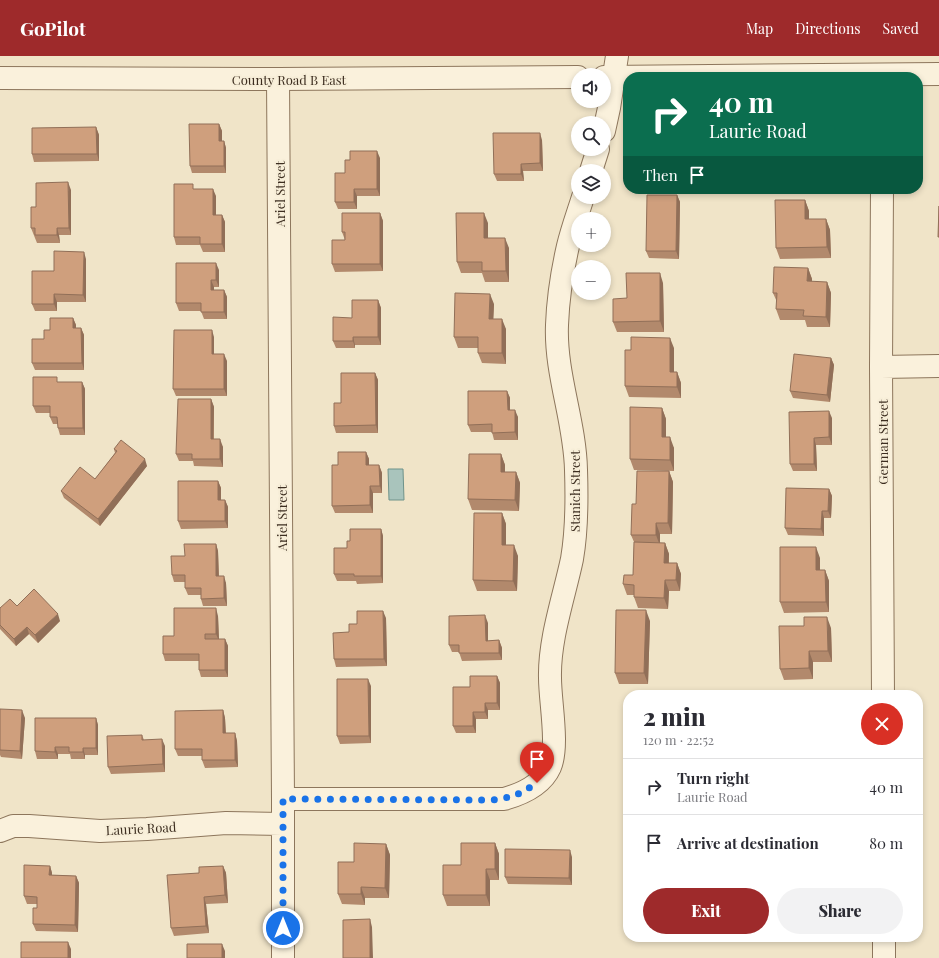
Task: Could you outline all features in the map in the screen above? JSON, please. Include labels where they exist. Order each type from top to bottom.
[{"type":"street","points":[[606,116],[612,70],[720,72]]},
{"type":"street","points":[[923,74],[939,74]]},
{"type":"street","name":"County Road B East","points":[[0,78],[278,79],[571,77]]},
{"type":"street","name":"Ariel Street","points":[[278,79],[283,958]]},
{"type":"street","name":"German Street","points":[[882,194],[881,366],[883,690]]},
{"type":"street","name":"Stanich Street","points":[[283,799],[504,799],[518,795],[537,783],[550,766],[554,752],[549,677],[552,652],[572,557],[576,513],[576,468],[572,424],[558,363],[557,326],[561,282],[567,253],[581,204]]},
{"type":"street","points":[[881,366],[939,366]]},
{"type":"street","name":"Laurie Road","points":[[0,831],[13,826],[100,831],[147,830],[226,823],[282,824]]},
{"type":"street","points":[[884,942],[884,958]]},
{"type":"water","points":[[388,469],[403,469],[404,500],[389,500]]},
{"type":"building","points":[[189,124],[219,124],[219,141],[224,141],[224,166],[190,166]]},
{"type":"building","points":[[96,127],[97,154],[32,154],[32,128]]},
{"type":"building","points":[[493,133],[540,133],[540,163],[521,164],[521,174],[494,174]]},
{"type":"building","points":[[350,151],[377,151],[377,189],[354,189],[354,202],[335,202],[335,173],[345,173],[345,160],[350,160]]},
{"type":"building","points":[[68,182],[69,228],[57,228],[57,235],[35,235],[35,228],[31,228],[31,207],[36,207],[36,183]]},
{"type":"building","points":[[174,184],[193,184],[193,189],[213,189],[213,215],[222,215],[222,244],[200,244],[200,237],[174,237]]},
{"type":"building","points":[[647,195],[677,195],[676,251],[646,251]]},
{"type":"building","points":[[775,200],[805,200],[805,219],[826,219],[827,247],[776,248]]},
{"type":"building","points":[[939,206],[939,237],[938,237]]},
{"type":"building","points":[[342,213],[380,213],[380,264],[332,264],[332,240],[345,240],[345,232],[342,232]]},
{"type":"building","points":[[456,213],[484,213],[484,238],[505,238],[506,271],[482,271],[482,262],[457,262]]},
{"type":"building","points":[[54,251],[84,252],[83,295],[54,294],[54,304],[32,304],[32,271],[54,271]]},
{"type":"building","points":[[176,263],[216,263],[216,280],[211,280],[211,290],[224,290],[224,312],[201,312],[201,303],[176,303]]},
{"type":"building","points":[[774,267],[808,268],[807,281],[827,282],[826,317],[803,316],[804,310],[776,309],[777,293],[773,293]]},
{"type":"building","points":[[626,273],[660,273],[660,321],[613,322],[613,299],[627,298]]},
{"type":"building","points":[[455,293],[490,294],[489,319],[502,319],[502,353],[478,353],[478,337],[454,337]]},
{"type":"building","points":[[352,300],[378,300],[378,337],[353,337],[353,341],[333,341],[333,317],[352,318]]},
{"type":"building","points":[[50,318],[73,318],[73,328],[81,328],[82,363],[32,363],[32,339],[44,339],[44,330],[50,330]]},
{"type":"building","points":[[174,330],[212,330],[212,354],[224,354],[224,389],[173,389]]},
{"type":"building","points":[[631,337],[670,338],[670,372],[677,372],[677,387],[625,386],[625,350],[631,350]]},
{"type":"building","points":[[794,354],[831,358],[827,395],[790,391]]},
{"type":"building","points":[[341,373],[375,373],[376,425],[334,426],[334,403],[341,403]]},
{"type":"building","points":[[33,377],[57,377],[57,382],[82,382],[83,428],[58,428],[57,417],[50,417],[50,406],[33,406]]},
{"type":"building","points":[[468,391],[507,391],[508,410],[515,410],[515,432],[492,433],[492,424],[468,425]]},
{"type":"building","points":[[178,399],[211,399],[211,439],[220,439],[220,459],[192,459],[192,454],[176,454]]},
{"type":"building","points":[[630,407],[662,408],[662,437],[670,437],[670,460],[630,459]]},
{"type":"building","points":[[829,411],[829,437],[814,438],[814,464],[790,464],[789,412]]},
{"type":"building","points":[[121,440],[145,459],[98,519],[61,491],[80,467],[95,479],[117,451],[114,449]]},
{"type":"building","points":[[338,452],[366,452],[366,465],[379,465],[380,486],[370,486],[370,505],[332,506],[332,465],[338,465]]},
{"type":"building","points":[[469,454],[501,454],[501,472],[516,472],[515,500],[468,499]]},
{"type":"building","points":[[637,471],[669,471],[668,523],[656,523],[656,535],[631,535],[632,504],[636,504]]},
{"type":"building","points":[[178,481],[218,481],[218,500],[225,500],[225,521],[178,521]]},
{"type":"building","points":[[786,488],[829,489],[828,511],[822,511],[821,529],[785,528]]},
{"type":"building","points":[[474,513],[502,513],[502,545],[514,545],[513,581],[473,580]]},
{"type":"building","points":[[350,529],[381,529],[381,576],[334,574],[334,548],[347,548],[347,541],[350,541]]},
{"type":"building","points":[[634,542],[665,543],[664,563],[677,563],[676,580],[665,580],[664,598],[634,597],[634,585],[623,584],[624,575],[633,575]]},
{"type":"building","points":[[184,544],[216,544],[216,576],[224,576],[224,598],[201,599],[201,588],[185,588],[185,575],[172,575],[171,556],[185,556]]},
{"type":"building","points":[[780,547],[816,547],[816,570],[825,570],[826,602],[780,602]]},
{"type":"building","points":[[34,589],[58,614],[35,635],[27,627],[14,639],[0,625],[0,608],[10,599],[17,606]]},
{"type":"building","points":[[174,608],[216,608],[216,634],[205,634],[205,639],[225,639],[225,670],[199,670],[199,654],[163,654],[163,636],[174,636]]},
{"type":"building","points":[[616,610],[646,610],[644,673],[615,673]]},
{"type":"building","points":[[357,611],[383,611],[384,659],[334,659],[333,633],[349,632],[349,624],[357,624]]},
{"type":"building","points":[[485,615],[486,641],[499,640],[499,653],[459,653],[459,645],[449,645],[449,616]]},
{"type":"building","points":[[804,617],[827,617],[828,651],[809,651],[809,668],[780,669],[779,626],[804,626]]},
{"type":"building","points":[[470,676],[497,676],[497,703],[485,703],[485,712],[473,712],[473,726],[453,726],[453,687],[470,687]]},
{"type":"building","points":[[337,679],[368,679],[369,736],[337,736]]},
{"type":"building","points":[[0,709],[22,710],[20,751],[0,750]]},
{"type":"building","points":[[223,710],[223,733],[235,733],[235,760],[202,760],[202,749],[175,749],[175,711]]},
{"type":"building","points":[[35,718],[96,718],[96,748],[83,748],[83,752],[69,752],[69,747],[55,747],[55,752],[35,751]]},
{"type":"building","points":[[142,735],[142,740],[162,739],[163,764],[108,767],[107,736]]},
{"type":"building","points":[[354,843],[386,844],[385,888],[361,887],[361,894],[338,894],[338,862],[354,862]]},
{"type":"building","points":[[461,843],[495,843],[495,869],[486,869],[486,895],[443,895],[443,865],[461,865]]},
{"type":"building","points":[[505,849],[570,850],[569,878],[505,877]]},
{"type":"building","points":[[24,865],[50,866],[49,875],[76,876],[75,925],[33,924],[33,908],[37,908],[37,897],[24,896]]},
{"type":"building","points":[[223,866],[225,895],[204,897],[206,926],[171,928],[167,875],[199,873],[199,867]]},
{"type":"building","points":[[370,919],[370,958],[343,958],[343,920]]},
{"type":"building","points":[[21,942],[68,942],[68,958],[21,958]]},
{"type":"building","points":[[187,944],[222,944],[222,958],[187,958]]},
{"type":"route","points":[[283,928],[283,799],[491,800],[504,799],[518,795],[537,783]]}]
